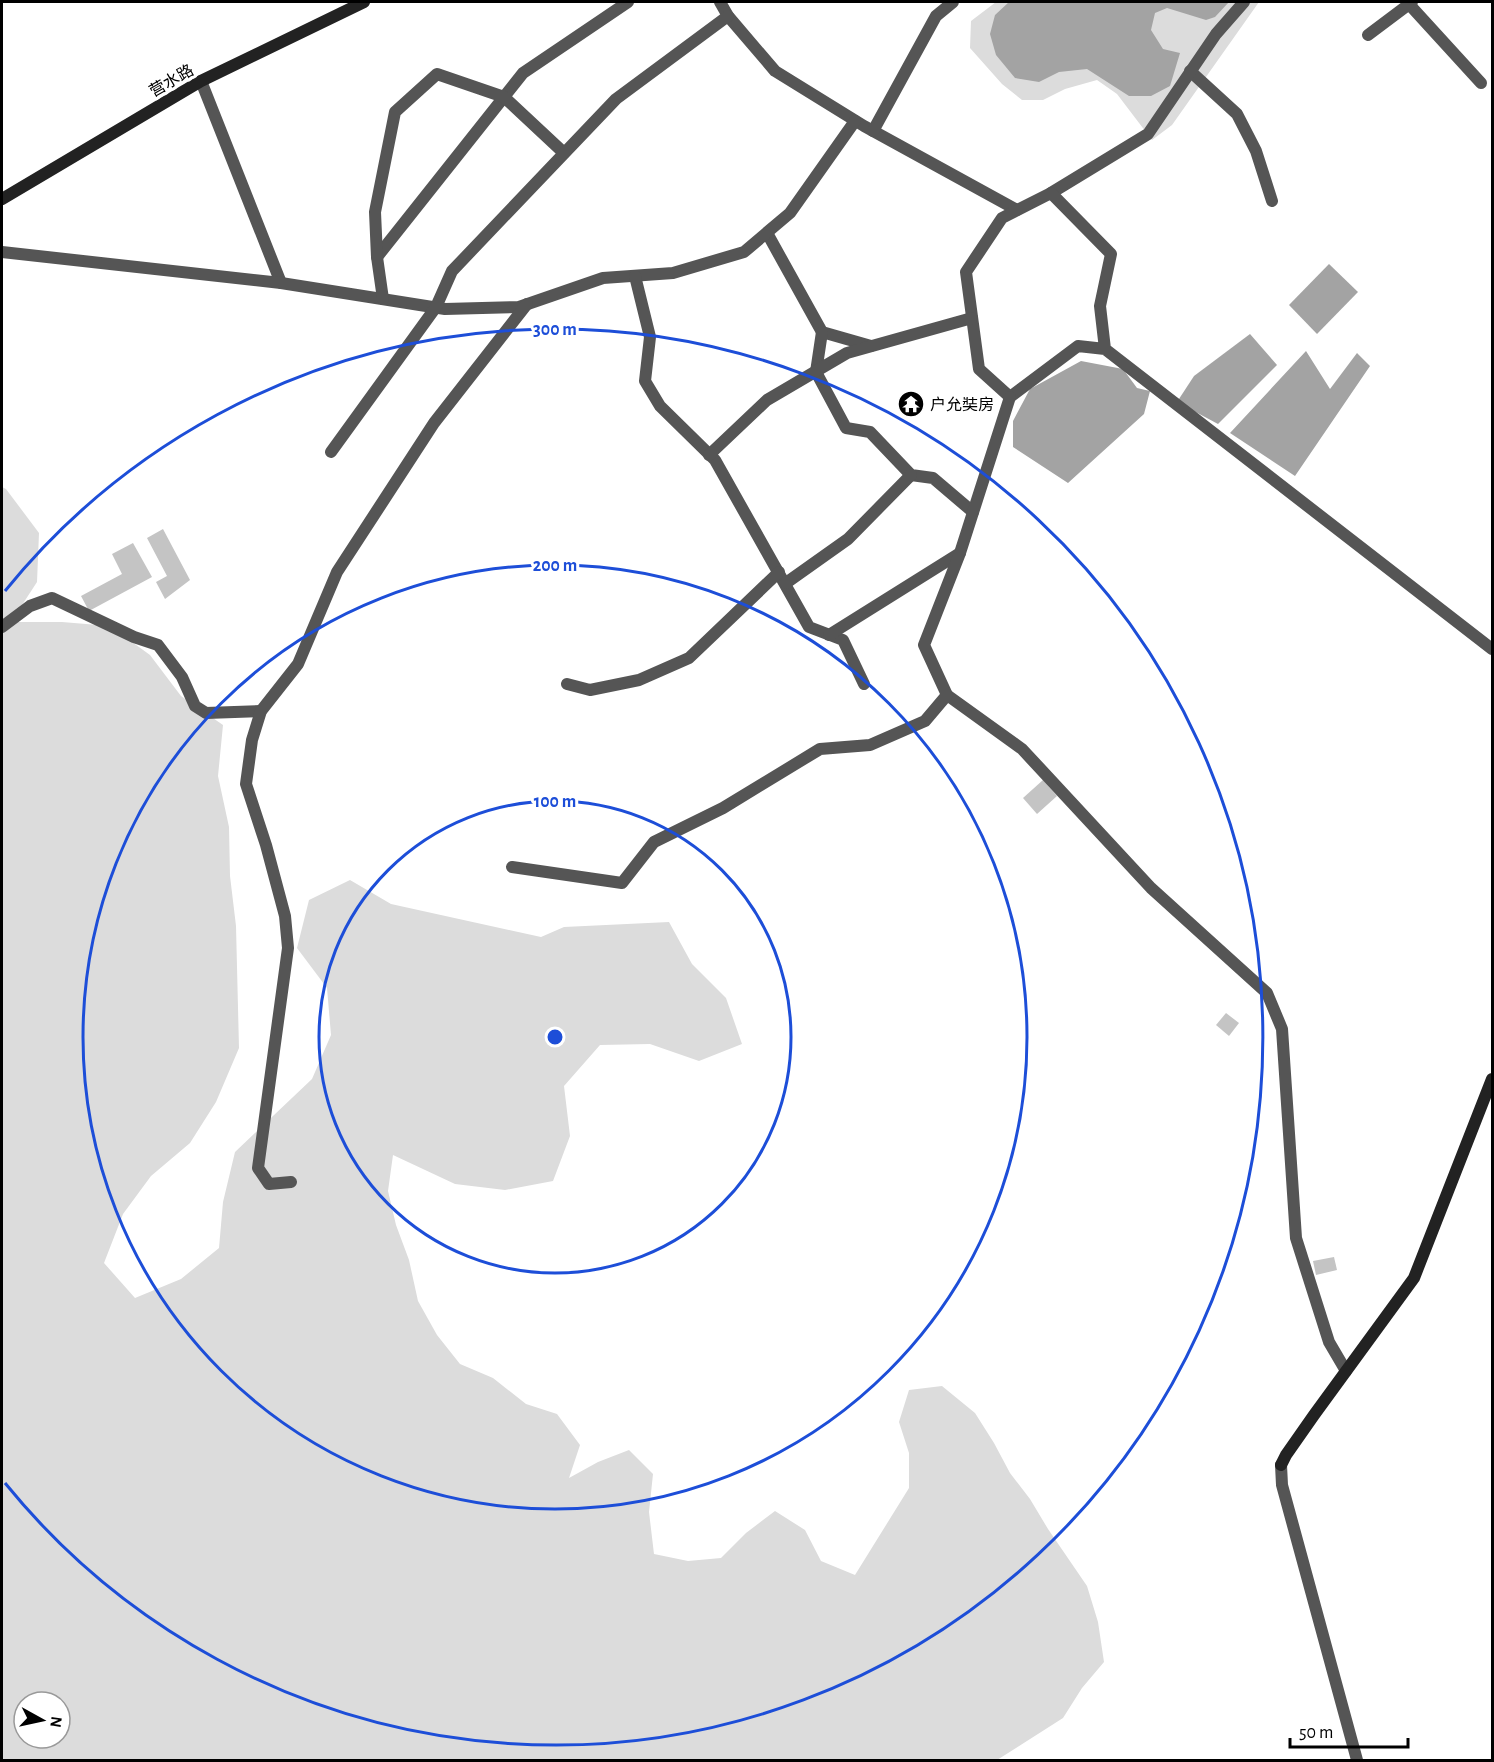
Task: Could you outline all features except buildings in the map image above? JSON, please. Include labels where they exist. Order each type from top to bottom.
[{"type":"street","name":"营水路","points":[[2,199],[201,81],[364,2]]},
{"type":"street","points":[[377,258],[523,73],[628,2]]},
{"type":"street","points":[[720,2],[728,16],[775,71],[855,121],[1017,210]]},
{"type":"street","points":[[873,131],[936,16],[953,2]]},
{"type":"street","points":[[1010,397],[979,369],[966,272],[1002,218],[1052,193],[1148,134],[1216,34],[1244,2]]},
{"type":"street","points":[[1368,35],[1409,2],[1481,83]]},
{"type":"street","points":[[331,452],[436,307],[452,271],[616,99],[728,16]]},
{"type":"street","points":[[1190,71],[1237,114],[1256,151],[1272,201]]},
{"type":"street","points":[[383,299],[377,258],[375,212],[395,112],[437,74],[504,97],[564,153]]},
{"type":"street","points":[[201,81],[281,283]]},
{"type":"street","points":[[2,252],[281,283],[445,309],[519,307],[603,278],[673,273],[744,252],[790,213],[855,121]]},
{"type":"street","points":[[1052,193],[1111,254],[1100,306],[1104,349]]},
{"type":"street","points":[[767,232],[822,332],[816,372],[846,428],[870,432],[911,475],[933,478],[973,512]]},
{"type":"street","points":[[635,276],[650,337],[645,381],[660,406],[715,460],[809,627],[843,640],[864,684]]},
{"type":"street","points":[[291,1182],[269,1184],[258,1168],[288,948],[282,905],[246,784],[252,740],[261,711],[298,664],[337,572],[434,423],[527,304]]},
{"type":"street","points":[[709,455],[767,400],[847,353],[972,318]]},
{"type":"street","points":[[822,332],[872,346]]},
{"type":"street","points":[[1346,1371],[1329,1342],[1296,1238],[1282,1029],[1267,993],[1151,888],[1022,750],[947,695],[924,645],[960,553],[1010,397],[1078,345],[1104,349],[1492,649]]},
{"type":"street","points":[[786,584],[848,539],[911,475]]},
{"type":"street","points":[[830,635],[960,553]]},
{"type":"street","points":[[567,684],[590,690],[639,680],[688,658],[779,572]]},
{"type":"street","points":[[2,627],[30,606],[52,598],[134,637],[158,645],[182,677],[195,706],[206,713],[261,711]]},
{"type":"street","points":[[512,867],[622,884],[654,843],[723,808],[820,749],[870,745],[925,721],[947,695]]},
{"type":"street","points":[[1357,1761],[1282,1485],[1281,1465],[1414,1278],[1492,1079]]},
{"type":"shaded area","points":[[996,2],[1259,2],[1172,125],[1152,140],[1117,94],[1097,80],[1065,89],[1043,100],[1022,100],[1002,84],[970,48],[971,21]]},
{"type":"shaded area","points":[[1009,2],[1229,2],[1215,17],[1206,20],[1167,8],[1155,13],[1151,30],[1163,49],[1180,53],[1170,86],[1151,96],[1129,96],[1087,69],[1059,72],[1039,82],[1015,78],[996,55],[990,34],[995,15]]},
{"type":"shaded area","points":[[1329,264],[1358,292],[1317,334],[1289,305]]},
{"type":"shaded area","points":[[1250,334],[1277,365],[1218,424],[1177,402],[1194,376]]},
{"type":"shaded area","points":[[1306,351],[1330,389],[1357,353],[1370,366],[1295,476],[1230,433]]},
{"type":"shaded area","points":[[1081,361],[1123,369],[1137,388],[1150,391],[1144,414],[1068,483],[1013,447],[1013,421],[1030,389]]},
{"type":"shaded area","points":[[2,487],[6,489],[39,533],[37,582],[11,622],[62,622],[110,626],[150,655],[181,696],[223,725],[218,776],[229,827],[230,876],[236,926],[239,1048],[216,1102],[190,1143],[151,1176],[123,1214],[104,1263],[135,1298],[181,1279],[219,1248],[223,1202],[235,1152],[312,1079],[331,1035],[327,988],[297,948],[309,900],[350,880],[391,904],[541,937],[564,927],[669,922],[692,964],[726,998],[742,1044],[699,1061],[650,1044],[600,1045],[564,1086],[570,1136],[553,1181],[505,1190],[455,1184],[393,1155],[388,1191],[396,1225],[409,1260],[418,1301],[437,1335],[460,1364],[493,1378],[526,1404],[557,1414],[580,1445],[569,1478],[598,1462],[629,1450],[653,1474],[649,1512],[654,1554],[688,1561],[721,1558],[746,1533],[775,1511],[805,1530],[821,1561],[855,1575],[909,1488],[909,1453],[899,1422],[909,1390],[942,1386],[975,1413],[1010,1473],[1030,1499],[1087,1586],[1098,1622],[1104,1662],[1082,1688],[1063,1718],[997,1760],[2,1760]]},
{"type":"place","name":"户允奘房","points":[[911,404]]}]
